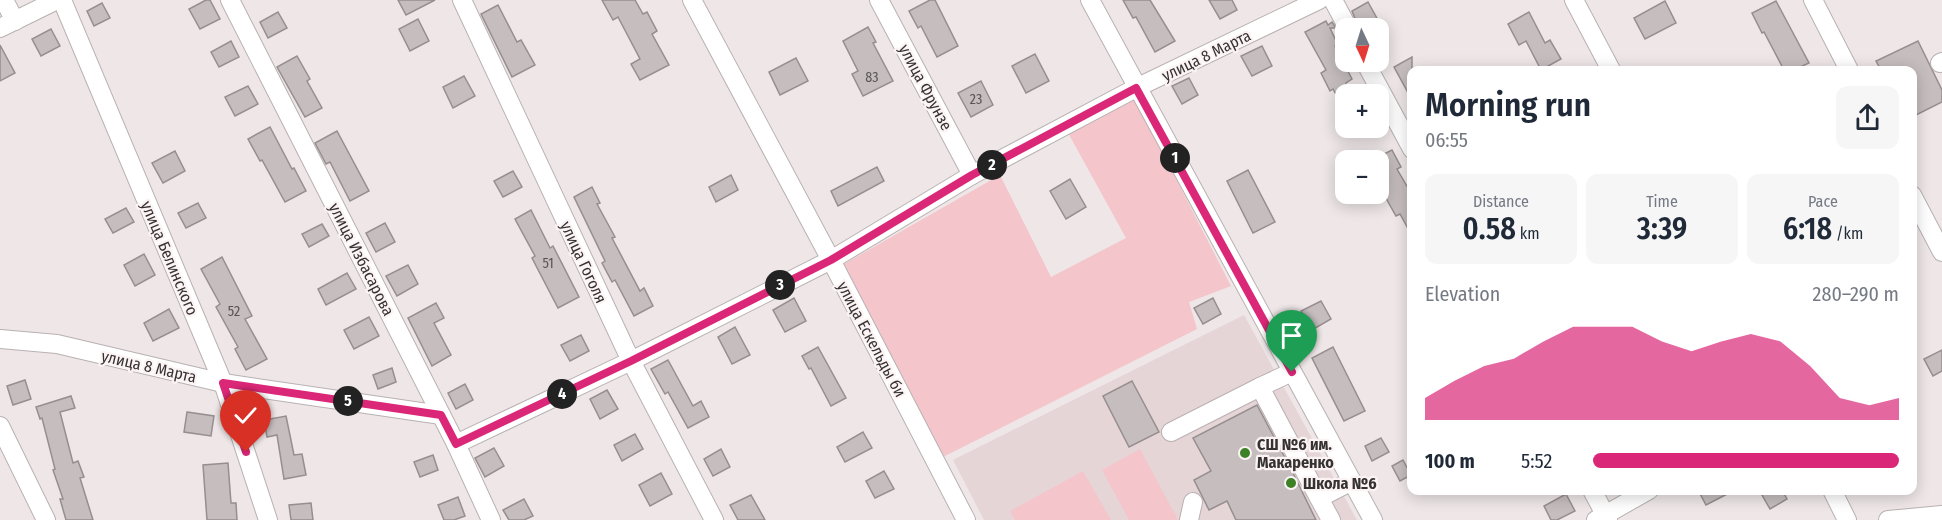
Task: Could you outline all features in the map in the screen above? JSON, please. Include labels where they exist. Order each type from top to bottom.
[{"type":"street","points":[[4,0],[7,24],[60,0]]},
{"type":"street","name":"улица Белинского","points":[[60,0],[223,383],[268,520]]},
{"type":"street","name":"улица Избасарова","points":[[230,0],[456,444],[491,520]]},
{"type":"street","name":"улица Гоголя","points":[[462,0],[631,361],[714,520]]},
{"type":"street","name":"улица Ескельды би","points":[[692,0],[966,520]]},
{"type":"street","name":"улица Фрунзе","points":[[879,0],[972,175]]},
{"type":"street","points":[[1090,0],[1373,520]]},
{"type":"street","name":"улица 8 Марта","points":[[456,444],[631,361],[831,260],[972,175],[1136,88],[1319,0]]},
{"type":"street","points":[[1333,0],[1343,18]]},
{"type":"street","points":[[1574,0],[1609,66]]},
{"type":"street","points":[[1813,0],[1847,66]]},
{"type":"street","points":[[1370,72],[1407,140]]},
{"type":"street","points":[[1917,204],[1942,252]]},
{"type":"street","name":"улица 8 Марта","points":[[0,339],[57,344],[223,383],[441,415]]},
{"type":"street","points":[[1172,432],[1292,372]]},
{"type":"street","points":[[1260,387],[1331,520]]},
{"type":"street","points":[[0,426],[46,520]]},
{"type":"street","points":[[1319,498],[1352,481]]},
{"type":"street","points":[[1594,495],[1603,518],[1641,495]]},
{"type":"street","points":[[1834,495],[1847,520]]},
{"type":"street","points":[[1888,520],[1942,515]]},
{"type":"shaded area","points":[[1135,99],[1231,286],[1189,302],[1197,329],[939,459],[844,264],[1000,175],[1051,277],[1126,238],[1067,131]]},
{"type":"shaded area","points":[[1244,315],[1357,520],[984,520],[953,460]]},
{"type":"shaded area","points":[[1140,449],[1178,520],[1129,520],[1102,470]]},
{"type":"shaded area","points":[[1083,471],[1111,520],[1015,520],[1010,511]]},
{"type":"building","points":[[210,0],[220,19],[200,29],[189,9]]},
{"type":"building","points":[[398,0],[435,0],[406,15]]},
{"type":"building","points":[[602,0],[635,0],[643,14],[647,12],[657,31],[652,34],[669,65],[640,80],[631,64],[640,59],[618,17],[613,20]]},
{"type":"building","points":[[930,0],[935,0],[958,46],[937,57],[921,26],[918,28],[909,11]]},
{"type":"building","points":[[1123,0],[1150,0],[1175,41],[1155,52],[1136,17],[1133,18]]},
{"type":"building","points":[[1209,0],[1232,0],[1237,10],[1220,19]]},
{"type":"building","points":[[1665,1],[1676,23],[1645,39],[1634,18]]},
{"type":"building","points":[[1776,1],[1809,63],[1803,66],[1782,66],[1752,13]]},
{"type":"building","points":[[1368,2],[1377,18],[1355,18],[1352,11]]},
{"type":"building","points":[[102,3],[110,18],[94,26],[87,11]]},
{"type":"building","points":[[498,5],[517,42],[521,40],[535,65],[512,77],[481,14]]},
{"type":"building","points":[[278,12],[287,28],[268,38],[260,22]]},
{"type":"building","points":[[1529,12],[1545,43],[1550,40],[1561,59],[1548,66],[1539,66],[1526,41],[1519,45],[1508,24]]},
{"type":"building","points":[[418,19],[429,41],[410,51],[399,29]]},
{"type":"building","points":[[1326,21],[1328,25],[1332,22],[1335,26],[1330,28],[1335,39],[1335,72],[1348,72],[1352,79],[1346,84],[1335,84],[1335,93],[1333,89],[1330,91],[1321,73],[1326,70],[1305,32]]},
{"type":"building","points":[[868,27],[876,42],[873,43],[893,81],[863,96],[852,74],[858,71],[843,41]]},
{"type":"building","points":[[51,29],[60,46],[41,56],[32,39]]},
{"type":"building","points":[[231,41],[239,57],[219,67],[211,52]]},
{"type":"building","points":[[1918,41],[1942,90],[1942,102],[1917,114],[1917,66],[1879,66],[1876,61]]},
{"type":"building","points":[[0,45],[15,73],[0,81]]},
{"type":"building","points":[[1262,46],[1272,66],[1252,76],[1241,56]]},
{"type":"building","points":[[1035,54],[1049,81],[1026,93],[1012,66]]},
{"type":"building","points":[[297,56],[310,79],[307,81],[322,108],[305,117],[277,67]]},
{"type":"building","points":[[1412,57],[1412,66],[1407,66],[1407,91],[1394,67]]},
{"type":"building","points":[[796,58],[808,81],[780,95],[769,72]]},
{"type":"building","points":[[464,76],[475,96],[453,108],[443,87]]},
{"type":"building","points":[[1189,78],[1198,95],[1182,104],[1172,86]]},
{"type":"building","points":[[981,81],[993,105],[971,117],[958,93]]},
{"type":"building","points":[[248,86],[258,104],[235,116],[225,97]]},
{"type":"building","points":[[270,127],[306,191],[285,202],[248,139]]},
{"type":"building","points":[[337,131],[369,191],[350,201],[330,162],[326,164],[315,143]]},
{"type":"building","points":[[1392,150],[1401,167],[1397,169],[1407,186],[1407,227],[1400,214],[1396,216],[1389,204],[1389,152]]},
{"type":"building","points":[[175,151],[185,171],[163,183],[152,163]]},
{"type":"building","points":[[877,167],[884,181],[838,206],[831,191]]},
{"type":"building","points":[[1248,170],[1275,222],[1253,233],[1227,181]]},
{"type":"building","points":[[513,171],[522,187],[503,197],[494,181]]},
{"type":"building","points":[[731,175],[738,190],[716,202],[709,187]]},
{"type":"building","points":[[1070,179],[1086,207],[1066,219],[1050,191]]},
{"type":"building","points":[[592,187],[600,203],[597,204],[615,237],[612,238],[640,291],[644,288],[653,306],[634,316],[615,280],[612,282],[602,263],[605,261],[574,197]]},
{"type":"building","points":[[198,203],[206,218],[186,228],[178,213]]},
{"type":"building","points":[[126,208],[134,222],[113,233],[105,219]]},
{"type":"building","points":[[531,210],[550,248],[553,246],[579,297],[558,308],[532,258],[535,256],[515,219]]},
{"type":"building","points":[[385,223],[395,242],[376,252],[366,233]]},
{"type":"building","points":[[322,224],[329,236],[309,247],[302,234]]},
{"type":"building","points":[[144,254],[155,275],[135,286],[124,265]]},
{"type":"building","points":[[222,257],[252,316],[245,319],[267,359],[246,370],[235,349],[238,347],[216,307],[220,304],[201,269]]},
{"type":"building","points":[[408,265],[418,284],[397,296],[386,276]]},
{"type":"building","points":[[347,273],[356,289],[326,305],[318,289]]},
{"type":"building","points":[[794,298],[806,321],[785,332],[773,310]]},
{"type":"building","points":[[1213,298],[1221,314],[1203,324],[1194,308]]},
{"type":"building","points":[[1321,301],[1331,319],[1312,330],[1301,311]]},
{"type":"building","points":[[436,303],[444,318],[434,323],[451,355],[432,366],[408,318]]},
{"type":"building","points":[[169,309],[179,328],[153,341],[144,323]]},
{"type":"building","points":[[369,317],[379,336],[354,349],[344,330]]},
{"type":"building","points":[[735,327],[750,355],[732,364],[718,337]]},
{"type":"building","points":[[581,335],[589,351],[570,361],[561,345]]},
{"type":"building","points":[[818,347],[846,398],[831,406],[802,356]]},
{"type":"building","points":[[1333,347],[1365,411],[1344,421],[1312,358]]},
{"type":"building","points":[[1942,350],[1942,371],[1933,376],[1924,359]]},
{"type":"building","points":[[668,360],[693,406],[701,401],[709,417],[688,428],[668,392],[665,394],[651,369]]},
{"type":"building","points":[[392,368],[396,382],[378,389],[373,375]]},
{"type":"building","points":[[25,380],[31,399],[13,405],[7,386]]},
{"type":"building","points":[[1132,381],[1159,432],[1129,447],[1103,396]]},
{"type":"building","points":[[465,384],[473,400],[456,409],[448,393]]},
{"type":"building","points":[[607,390],[618,409],[600,419],[590,399]]},
{"type":"building","points":[[71,396],[75,408],[60,412],[73,463],[78,461],[84,477],[80,478],[93,520],[66,520],[60,499],[63,499],[53,470],[55,469],[42,418],[40,419],[36,407]]},
{"type":"building","name":"СШ №6 им. Макаренко","points":[[1257,405],[1316,520],[1236,520],[1227,501],[1209,510],[1194,480],[1211,471],[1193,438]]},
{"type":"building","points":[[187,412],[214,416],[211,436],[184,432]]},
{"type":"building","points":[[286,416],[294,455],[302,454],[306,475],[284,479],[277,435],[267,437],[264,420]]},
{"type":"building","points":[[863,432],[872,448],[845,462],[837,447]]},
{"type":"building","points":[[635,434],[643,449],[622,461],[614,445]]},
{"type":"building","points":[[1381,438],[1389,452],[1372,461],[1365,446]]},
{"type":"building","points":[[494,448],[504,466],[485,477],[475,458]]},
{"type":"building","points":[[721,449],[730,467],[713,476],[704,459]]},
{"type":"building","points":[[433,455],[438,470],[420,477],[414,462]]},
{"type":"building","points":[[1403,460],[1407,468],[1407,477],[1400,481],[1392,466]]},
{"type":"building","points":[[228,463],[231,503],[236,503],[237,520],[207,520],[203,465]]},
{"type":"building","points":[[884,471],[894,489],[875,498],[866,481]]},
{"type":"building","points":[[661,473],[672,494],[650,506],[639,485]]},
{"type":"building","points":[[751,495],[765,520],[738,520],[730,505]]},
{"type":"building","points":[[1567,495],[1575,511],[1557,520],[1551,520],[1544,506]]},
{"type":"building","points":[[1701,495],[1725,495],[1706,505]]},
{"type":"building","points":[[1762,495],[1785,495],[1787,499],[1770,509]]},
{"type":"building","points":[[458,497],[465,516],[454,520],[444,520],[438,505]]},
{"type":"building","points":[[524,499],[533,516],[524,520],[509,520],[503,510]]},
{"type":"building","points":[[311,503],[313,520],[291,520],[289,505]]},
{"type":"place","name":"СШ №6 им. Макаренко","points":[[1245,453]]},
{"type":"place","name":"Школа №6","points":[[1291,483]]},
{"type":"route","points":[[246,452],[223,383],[441,415],[456,444],[631,361],[831,260],[972,175],[1136,88],[1292,372]]}]
